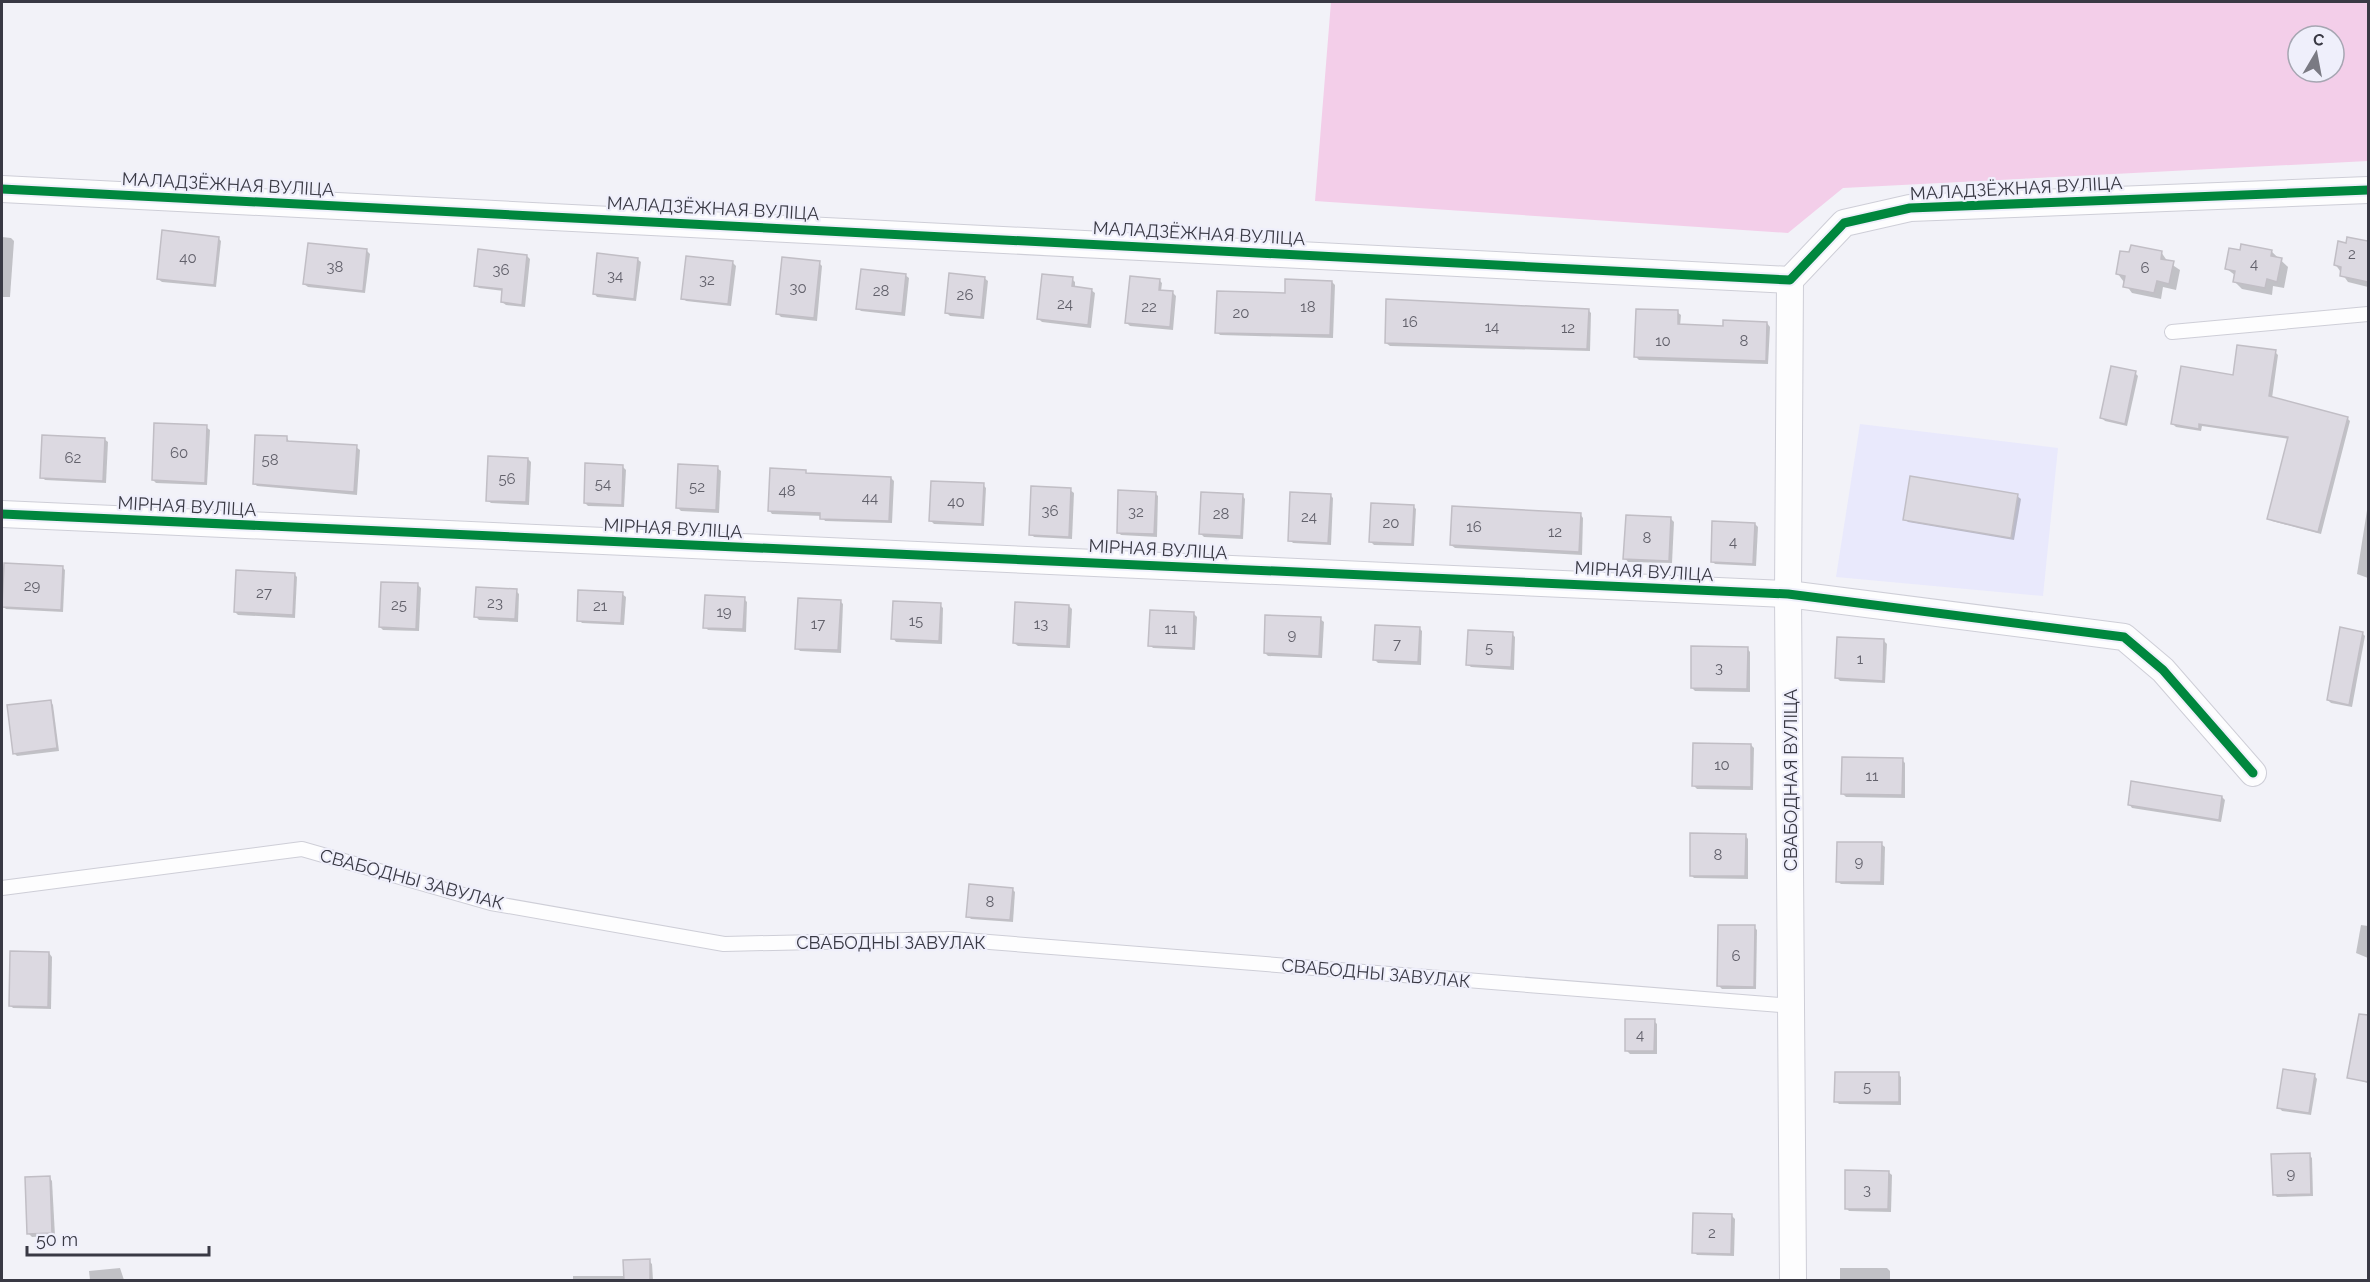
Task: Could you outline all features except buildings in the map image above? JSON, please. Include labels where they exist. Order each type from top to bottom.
[{"type":"street","name":"МАЛАДЗЁЖНАЯ ВУЛІЦА","points":[[2,189],[1790,280],[1844,223],[1910,208],[2368,190]]},
{"type":"street","name":"СВАБОДНАЯ ВУЛІЦА","points":[[1790,280],[1788,594],[1793,1281]]},
{"type":"street","name":"МІРНАЯ ВУЛІЦА","points":[[2,514],[1788,594],[2124,637],[2163,670],[2253,772]]},
{"type":"lane","points":[[2172,332],[2368,314]]},
{"type":"lane","name":"СВАБОДНЫ ЗАВУЛАК","points":[[2,888],[302,849],[491,903],[724,944],[951,939],[1792,1006]]},
{"type":"shaded area","points":[[1331,2],[2368,2],[2368,161],[1843,188],[1788,233],[1315,201]]},
{"type":"shaded area","points":[[1860,424],[2058,448],[2043,596],[1836,577]]},
{"type":"cycle path","points":[[2,189],[1790,280],[1844,223],[1910,208],[2368,190]]},
{"type":"cycle path","points":[[2,514],[1788,594],[2124,637],[2163,670],[2253,773]]}]
